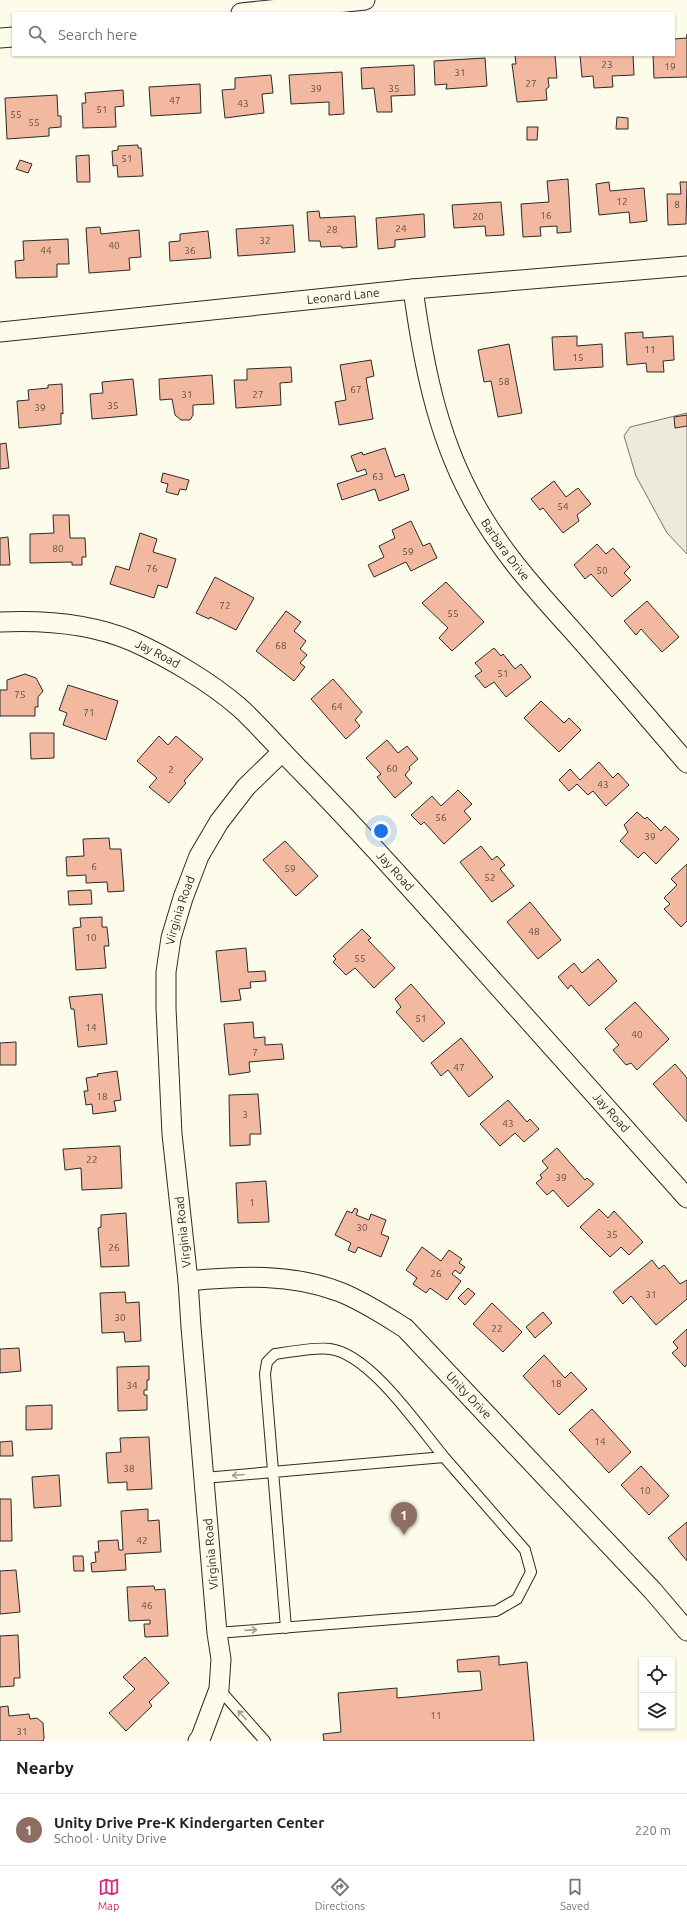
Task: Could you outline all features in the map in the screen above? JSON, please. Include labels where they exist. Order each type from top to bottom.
[{"type":"street","points":[[251,12],[365,0]]},
{"type":"street","points":[[0,38],[12,37]]},
{"type":"street","name":"Leonard Lane","points":[[0,332],[413,289],[687,266]]},
{"type":"street","name":"Barbara Drive","points":[[413,289],[421,350],[429,386],[451,454],[470,496],[511,560],[687,763]]},
{"type":"street","name":"Jay Road","points":[[0,622],[42,622],[87,627],[132,641],[188,672],[238,706],[354,825],[687,1198]]},
{"type":"street","name":"Virginia Road","points":[[198,1741],[201,1737],[219,1689],[221,1659],[217,1633],[188,1281],[172,1134],[166,1008],[166,972],[171,938],[183,898],[199,856],[219,822],[246,787],[282,752]]},
{"type":"street","name":"Unity Drive","points":[[188,1281],[236,1277],[293,1279],[340,1292],[362,1302],[405,1328],[653,1591],[687,1631]]},
{"type":"lane","points":[[217,1633],[286,1628],[496,1611],[517,1599],[531,1572],[525,1550],[444,1457],[381,1380],[355,1357],[330,1349],[275,1354],[267,1362],[265,1374],[286,1628]]},
{"type":"lane","points":[[204,1478],[444,1457]]},
{"type":"lane","points":[[219,1689],[265,1741]]},
{"type":"shaded area","points":[[687,413],[687,554],[667,533],[636,476],[624,436],[630,427]]},
{"type":"building","points":[[687,38],[687,77],[654,78],[653,56],[675,56],[675,39]]},
{"type":"building","points":[[515,56],[555,56],[557,78],[548,78],[549,87],[546,89],[547,100],[517,102],[512,64],[516,64]]},
{"type":"building","points":[[580,56],[633,56],[634,75],[612,76],[613,87],[594,88],[593,76],[582,77]]},
{"type":"building","points":[[485,58],[487,86],[446,89],[447,84],[435,85],[434,61]]},
{"type":"building","points":[[414,65],[415,95],[391,96],[392,112],[377,112],[374,88],[362,89],[361,68]]},
{"type":"building","points":[[342,72],[344,114],[329,115],[329,102],[291,104],[289,75]]},
{"type":"building","points":[[271,75],[273,93],[262,94],[264,113],[225,118],[222,90],[235,89],[235,78]]},
{"type":"building","points":[[200,84],[201,113],[151,116],[149,87]]},
{"type":"building","points":[[123,90],[124,106],[115,107],[116,127],[83,128],[82,103],[86,103],[85,93]]},
{"type":"building","points":[[57,95],[58,116],[61,116],[61,127],[49,128],[49,136],[7,139],[5,98]]},
{"type":"building","points":[[617,117],[628,118],[628,129],[616,129]]},
{"type":"building","points":[[527,127],[538,127],[537,140],[527,140]]},
{"type":"building","points":[[138,145],[138,148],[141,148],[143,176],[118,177],[117,165],[113,166],[112,151],[118,150],[118,146]]},
{"type":"building","points":[[89,155],[90,182],[77,182],[76,156]]},
{"type":"building","points":[[20,160],[32,164],[28,173],[16,169]]},
{"type":"building","points":[[568,179],[571,232],[557,233],[557,226],[540,227],[541,236],[523,237],[521,204],[549,202],[547,181]]},
{"type":"building","points":[[609,182],[610,191],[644,188],[647,221],[630,223],[629,212],[599,215],[596,184]]},
{"type":"building","points":[[680,182],[687,182],[686,224],[668,225],[667,194],[681,194]]},
{"type":"building","points":[[501,202],[504,235],[486,236],[485,226],[454,228],[452,205]]},
{"type":"building","points":[[319,211],[320,218],[355,216],[357,247],[321,247],[320,241],[309,241],[307,212]]},
{"type":"building","points":[[424,214],[425,237],[395,240],[395,247],[378,249],[376,218]]},
{"type":"building","points":[[293,225],[295,252],[238,256],[236,229]]},
{"type":"building","points":[[100,227],[101,234],[139,230],[141,257],[129,258],[130,270],[89,273],[86,228]]},
{"type":"building","points":[[208,231],[211,258],[170,261],[169,242],[180,241],[180,234]]},
{"type":"building","points":[[68,239],[69,264],[57,264],[57,277],[16,278],[15,261],[24,260],[23,241]]},
{"type":"building","points":[[643,332],[643,338],[673,336],[674,360],[663,361],[664,372],[647,372],[646,363],[627,365],[625,333]]},
{"type":"building","points":[[577,336],[577,346],[602,344],[603,367],[554,370],[552,337]]},
{"type":"building","points":[[509,344],[522,413],[498,417],[491,381],[484,382],[478,350]]},
{"type":"building","points":[[371,360],[374,376],[366,378],[373,419],[339,425],[335,402],[346,400],[340,365]]},
{"type":"building","points":[[291,367],[292,382],[280,383],[281,405],[236,408],[234,380],[247,380],[247,369]]},
{"type":"building","points":[[212,375],[214,404],[193,405],[193,415],[190,420],[181,420],[175,415],[172,399],[160,400],[159,379]]},
{"type":"building","points":[[133,379],[137,415],[92,419],[90,394],[103,393],[102,382]]},
{"type":"building","points":[[62,384],[63,414],[61,413],[61,424],[19,428],[17,401],[29,400],[28,390],[48,388],[48,385]]},
{"type":"building","points":[[687,415],[687,426],[675,428],[674,417]]},
{"type":"building","points":[[6,443],[9,468],[0,469],[0,444]]},
{"type":"building","points":[[385,448],[395,477],[404,474],[409,490],[379,501],[375,489],[342,500],[337,484],[367,474],[365,469],[357,472],[351,456],[362,452],[363,455]]},
{"type":"building","points":[[163,473],[189,480],[186,490],[180,489],[178,495],[166,492],[168,484],[161,482]]},
{"type":"building","points":[[554,481],[566,497],[578,488],[591,504],[577,515],[579,521],[563,533],[543,508],[540,510],[531,499]]},
{"type":"building","points":[[53,515],[69,515],[70,538],[85,538],[86,557],[82,557],[82,565],[72,565],[72,562],[30,563],[30,534],[54,533]]},
{"type":"building","points":[[411,521],[423,546],[430,543],[437,558],[411,571],[406,562],[374,577],[368,565],[384,557],[379,546],[395,538],[392,530]]},
{"type":"building","points":[[140,533],[157,539],[153,552],[176,559],[167,588],[158,585],[154,598],[110,584],[116,566],[129,570]]},
{"type":"building","points":[[8,537],[10,565],[0,565],[0,538]]},
{"type":"building","points":[[597,544],[606,554],[613,548],[630,567],[624,573],[631,580],[612,597],[591,574],[585,579],[574,565]]},
{"type":"building","points":[[215,577],[254,598],[236,630],[210,617],[209,619],[196,613]]},
{"type":"building","points":[[446,582],[484,622],[452,651],[439,638],[448,628],[422,603]]},
{"type":"building","points":[[647,601],[679,637],[662,652],[641,629],[636,635],[624,621]]},
{"type":"building","points":[[286,611],[301,622],[294,631],[306,641],[300,649],[307,655],[300,663],[305,667],[294,681],[256,651]]},
{"type":"building","points":[[494,648],[501,656],[503,654],[515,669],[521,664],[531,677],[506,697],[494,682],[485,688],[475,676],[482,671],[475,663]]},
{"type":"building","points":[[25,674],[36,678],[43,691],[38,697],[38,707],[35,707],[35,716],[0,716],[0,690],[7,690],[7,680]]},
{"type":"building","points":[[333,679],[362,712],[355,720],[360,726],[346,739],[311,699]]},
{"type":"building","points":[[68,685],[118,701],[106,740],[63,725],[67,713],[59,710]]},
{"type":"building","points":[[541,701],[564,723],[569,718],[581,730],[559,752],[524,718]]},
{"type":"building","points":[[30,733],[54,733],[54,758],[31,759]]},
{"type":"building","points":[[159,736],[168,745],[176,736],[203,759],[184,781],[186,783],[169,803],[149,787],[157,778],[137,761]]},
{"type":"building","points":[[387,740],[398,753],[407,746],[418,759],[409,767],[410,769],[405,775],[412,783],[395,798],[377,777],[381,774],[366,758]]},
{"type":"building","points":[[599,762],[613,778],[618,773],[629,785],[606,806],[593,791],[588,795],[577,784],[569,791],[559,780],[570,769],[580,780]]},
{"type":"building","points":[[458,790],[472,804],[464,811],[471,819],[444,844],[424,822],[421,825],[411,815],[432,796],[441,806]]},
{"type":"building","points":[[637,812],[645,819],[647,817],[661,831],[665,826],[679,839],[656,864],[644,852],[638,858],[620,841],[628,832],[624,825]]},
{"type":"building","points":[[109,838],[110,849],[121,849],[124,891],[108,892],[107,882],[86,883],[86,875],[67,876],[66,857],[84,856],[83,839]]},
{"type":"building","points":[[285,841],[318,876],[296,896],[263,860]]},
{"type":"building","points":[[481,846],[492,860],[497,856],[505,865],[500,869],[514,886],[492,902],[460,862]]},
{"type":"building","points":[[687,864],[687,921],[681,927],[664,909],[670,904],[664,898],[677,885],[671,879]]},
{"type":"building","points":[[91,890],[92,904],[69,905],[68,891]]},
{"type":"building","points":[[530,902],[561,940],[538,959],[507,922]]},
{"type":"building","points":[[102,917],[102,927],[107,927],[109,946],[104,946],[106,968],[76,970],[73,928],[81,927],[80,918]]},
{"type":"building","points":[[362,929],[371,938],[368,940],[395,968],[374,988],[355,968],[346,975],[333,962],[336,959],[333,956]]},
{"type":"building","points":[[246,948],[248,972],[265,971],[266,981],[250,982],[251,988],[239,989],[241,1000],[221,1002],[216,951]]},
{"type":"building","points":[[598,959],[617,981],[589,1006],[571,985],[568,989],[558,977],[574,963],[582,973]]},
{"type":"building","points":[[411,984],[445,1023],[423,1042],[396,1012],[401,1007],[395,999]]},
{"type":"building","points":[[102,994],[107,1044],[78,1047],[74,1009],[71,1009],[69,997]]},
{"type":"building","points":[[635,1002],[669,1039],[637,1070],[631,1063],[626,1065],[613,1050],[619,1045],[605,1029]]},
{"type":"building","points":[[253,1022],[254,1038],[265,1037],[265,1045],[282,1044],[284,1059],[249,1062],[250,1072],[229,1075],[224,1024]]},
{"type":"building","points":[[461,1038],[493,1077],[469,1097],[448,1070],[441,1076],[431,1063]]},
{"type":"building","points":[[16,1042],[16,1065],[0,1065],[0,1043]]},
{"type":"building","points":[[675,1064],[687,1078],[687,1122],[653,1084]]},
{"type":"building","points":[[117,1071],[121,1100],[114,1101],[116,1111],[93,1114],[92,1104],[86,1105],[84,1091],[88,1091],[86,1078],[98,1076],[97,1074]]},
{"type":"building","points":[[258,1094],[261,1134],[250,1134],[250,1145],[230,1146],[229,1095]]},
{"type":"building","points":[[508,1100],[527,1122],[530,1119],[539,1129],[524,1142],[515,1133],[500,1146],[480,1124]]},
{"type":"building","points":[[120,1146],[122,1188],[82,1190],[81,1168],[65,1170],[63,1149]]},
{"type":"building","points":[[557,1148],[585,1180],[587,1178],[594,1184],[568,1207],[553,1190],[547,1195],[536,1183],[542,1178],[540,1175],[548,1168],[542,1161]]},
{"type":"building","points":[[266,1181],[269,1222],[238,1223],[236,1183]]},
{"type":"building","points":[[355,1208],[358,1210],[356,1215],[369,1220],[371,1214],[386,1220],[381,1234],[389,1237],[381,1257],[358,1247],[355,1253],[348,1250],[351,1243],[335,1235],[347,1211],[352,1213]]},
{"type":"building","points":[[599,1209],[608,1218],[614,1211],[643,1242],[629,1255],[621,1247],[610,1257],[580,1227]]},
{"type":"building","points":[[126,1213],[129,1266],[101,1267],[98,1228],[101,1227],[101,1215]]},
{"type":"building","points":[[422,1247],[441,1261],[449,1250],[462,1259],[459,1263],[465,1267],[460,1274],[455,1270],[452,1274],[461,1281],[447,1300],[430,1288],[426,1293],[413,1284],[417,1278],[406,1270]]},
{"type":"building","points":[[652,1260],[659,1269],[664,1265],[680,1284],[687,1280],[687,1299],[656,1325],[631,1296],[623,1304],[613,1292]]},
{"type":"building","points":[[468,1288],[475,1294],[465,1305],[458,1298]]},
{"type":"building","points":[[125,1292],[126,1303],[139,1302],[141,1341],[125,1342],[124,1332],[102,1333],[100,1293]]},
{"type":"building","points":[[492,1303],[522,1332],[503,1352],[473,1324]]},
{"type":"building","points":[[543,1312],[552,1323],[535,1338],[526,1327]]},
{"type":"building","points":[[687,1329],[687,1364],[685,1367],[672,1353],[678,1348],[673,1342]]},
{"type":"building","points":[[19,1348],[21,1371],[0,1373],[0,1349]]},
{"type":"building","points":[[544,1355],[565,1378],[571,1372],[587,1389],[559,1415],[523,1376]]},
{"type":"building","points":[[149,1366],[147,1390],[144,1390],[144,1395],[147,1395],[147,1410],[118,1411],[117,1367]]},
{"type":"building","points":[[52,1405],[52,1429],[26,1430],[26,1406]]},
{"type":"building","points":[[592,1409],[631,1452],[609,1473],[569,1430]]},
{"type":"building","points":[[149,1437],[152,1489],[127,1490],[127,1482],[108,1483],[106,1453],[121,1452],[120,1438]]},
{"type":"building","points":[[12,1441],[13,1456],[0,1456],[0,1442]]},
{"type":"building","points":[[641,1466],[669,1496],[649,1515],[621,1485]]},
{"type":"building","points":[[59,1475],[61,1506],[34,1508],[32,1477]]},
{"type":"building","points":[[0,1499],[11,1499],[12,1541],[0,1541]]},
{"type":"building","points":[[148,1509],[148,1521],[159,1520],[161,1552],[125,1554],[126,1570],[92,1572],[91,1563],[96,1562],[95,1552],[99,1552],[98,1541],[118,1540],[119,1550],[123,1550],[121,1511]]},
{"type":"building","points":[[687,1522],[687,1561],[668,1538]]},
{"type":"building","points":[[73,1556],[83,1556],[84,1571],[74,1571]]},
{"type":"building","points":[[16,1570],[20,1612],[0,1614],[0,1571]]},
{"type":"building","points":[[154,1586],[155,1590],[165,1589],[168,1636],[145,1637],[144,1624],[150,1624],[150,1620],[129,1621],[127,1587]]},
{"type":"building","points":[[18,1635],[20,1678],[14,1678],[14,1686],[0,1687],[0,1636]]},
{"type":"building","points":[[499,1656],[499,1665],[527,1662],[534,1741],[324,1741],[323,1734],[341,1732],[338,1693],[397,1688],[397,1698],[482,1690],[480,1671],[458,1672],[457,1660]]},
{"type":"building","points":[[145,1657],[169,1683],[149,1702],[152,1706],[126,1731],[109,1713],[135,1689],[123,1677]]},
{"type":"building","points":[[8,1706],[9,1716],[29,1714],[30,1719],[37,1718],[43,1723],[43,1741],[0,1741],[0,1707]]},
{"type":"place","name":"Unity Drive Pre-K Kindergarten Center","points":[[404,1535]]}]
